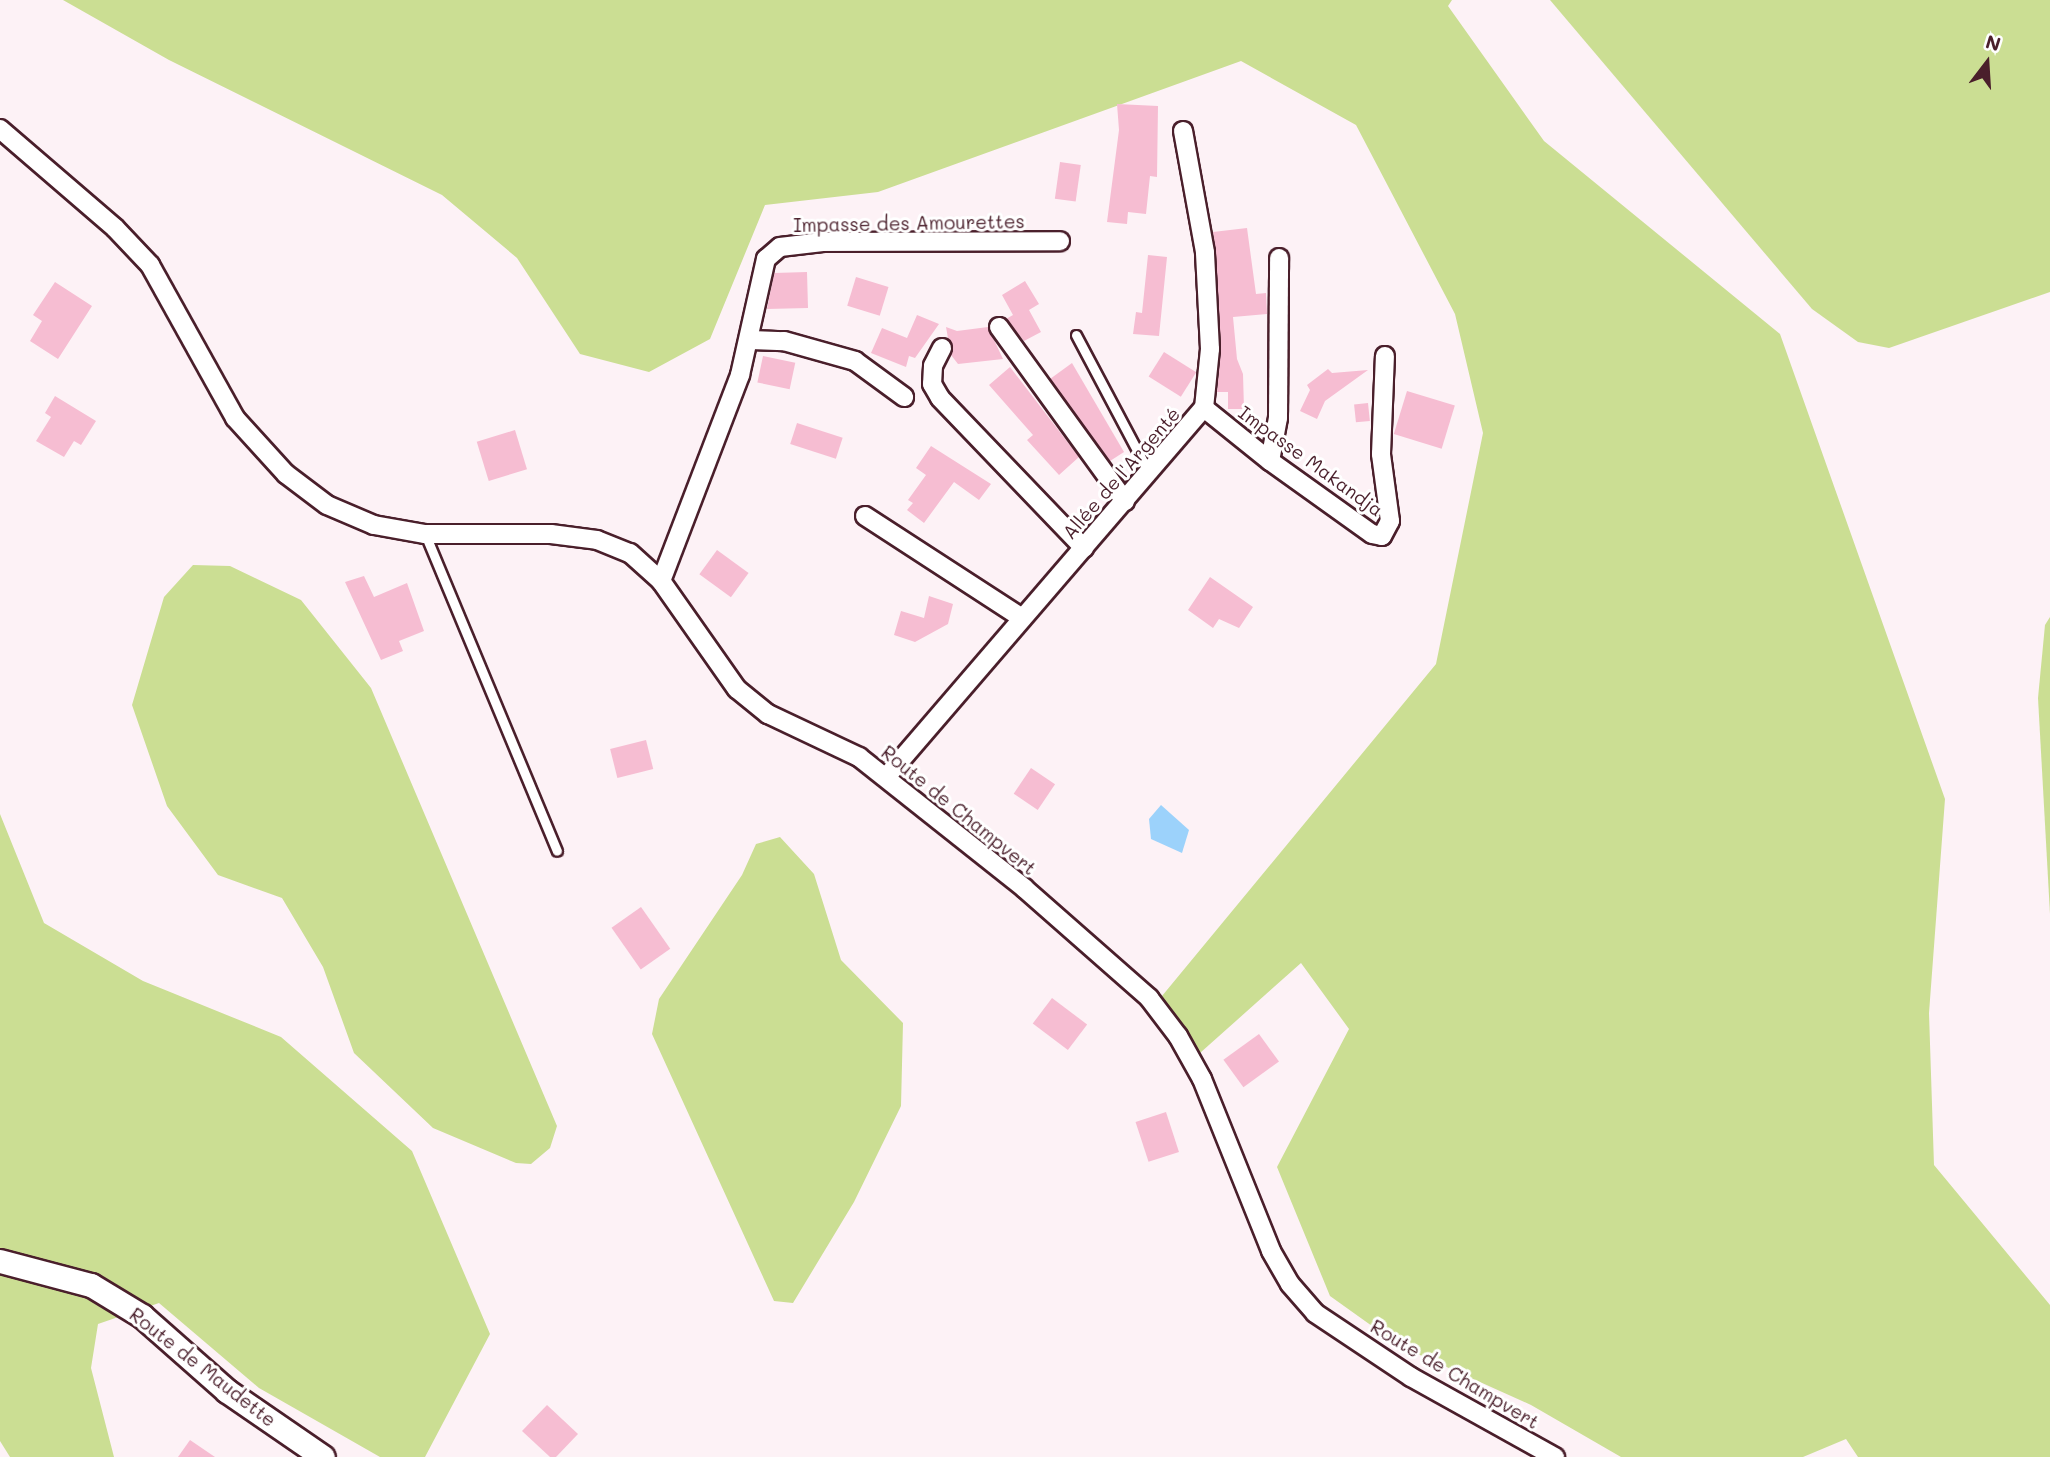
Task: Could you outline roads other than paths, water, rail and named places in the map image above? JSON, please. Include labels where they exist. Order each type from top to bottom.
[{"type":"street","name":"Route de Champvert","points":[[0,129],[115,228],[150,265],[235,418],[286,474],[339,510],[374,525],[425,534],[551,534],[597,540],[630,553],[661,581],[737,690],[768,714],[859,757],[887,776],[1149,998],[1202,1079],[1271,1251],[1290,1284],[1315,1313],[1411,1377],[1555,1457]]},
{"type":"street","name":"Allée de l'Argenté","points":[[887,776],[1204,408],[1210,349],[1205,252],[1183,131]]},
{"type":"street","name":"Impasse des Amourettes","points":[[661,581],[751,340],[766,258],[780,247],[823,242],[1060,241]]},
{"type":"street","points":[[1270,461],[1278,418],[1279,258]]},
{"type":"street","points":[[999,327],[1125,500]]},
{"type":"street","points":[[751,340],[784,341],[855,360],[904,397]]},
{"type":"street","points":[[942,348],[932,375],[940,398],[1084,548]]},
{"type":"street","name":"Impasse Makandja","points":[[1204,408],[1270,461],[1372,534],[1382,536],[1388,532],[1381,454],[1385,356]]},
{"type":"street","points":[[865,516],[1022,618]]},
{"type":"street","name":"Route de Maudette","points":[[0,1261],[91,1285],[142,1316],[226,1391],[323,1457]]},
{"type":"lane","points":[[1076,335],[1149,473]]},
{"type":"lane","points":[[425,534],[556,851]]},
{"type":"water","points":[[1161,805],[1189,830],[1182,853],[1151,839],[1149,819]]}]
